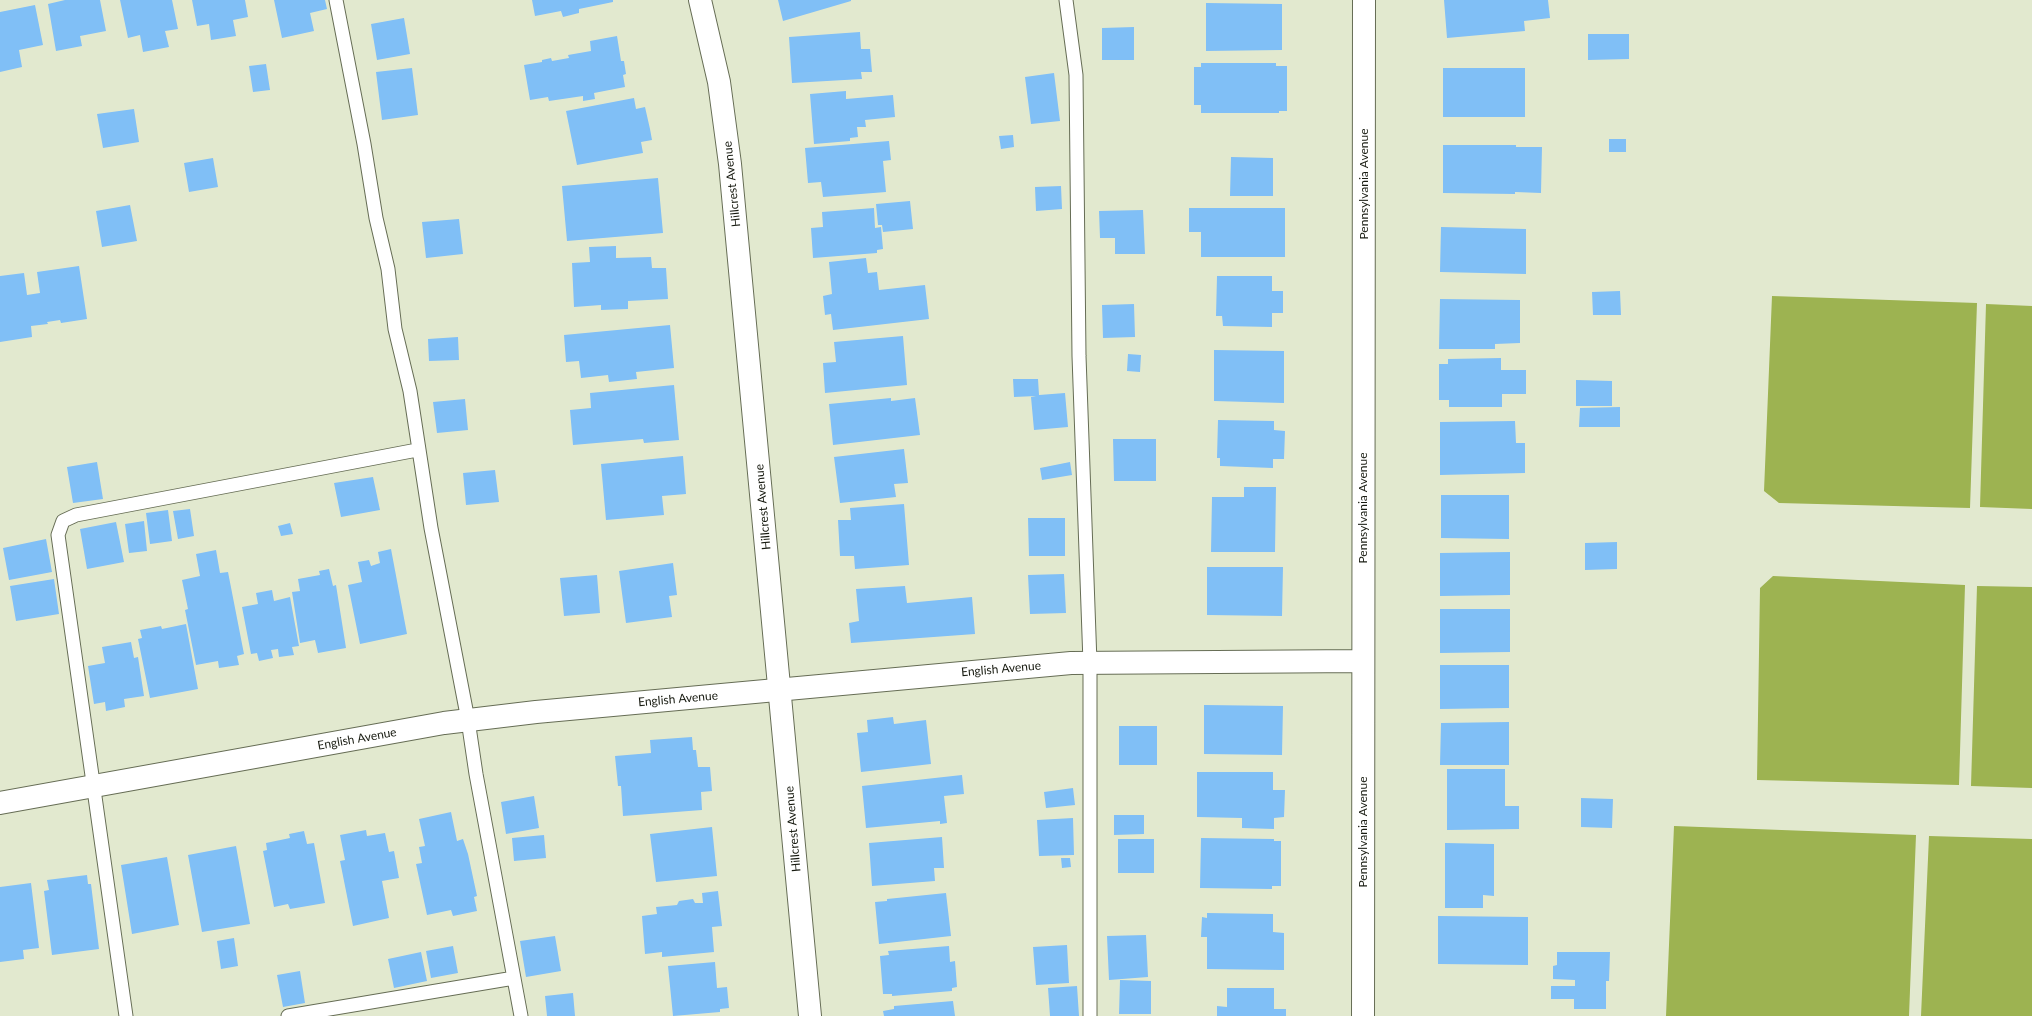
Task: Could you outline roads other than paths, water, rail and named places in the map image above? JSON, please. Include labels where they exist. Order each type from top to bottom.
[{"type":"street","name":"Hillcrest Avenue","points":[[700,0],[719,82],[730,164],[810,1016]]},
{"type":"street","name":"Pennsylvania Avenue","points":[[1363,1016],[1364,0]]},
{"type":"street","name":"English Avenue","points":[[0,804],[468,720],[536,712],[1071,663],[1363,661]]},
{"type":"lane","points":[[336,0],[364,144],[376,218],[388,269],[396,329],[410,391],[418,450],[521,1016]]},
{"type":"lane","points":[[1066,0],[1076,75],[1079,356],[1090,663],[1090,1016]]},
{"type":"lane","points":[[126,1016],[58,535],[63,521],[76,515],[418,450]]},
{"type":"lane","points":[[288,1016],[514,978]]}]
